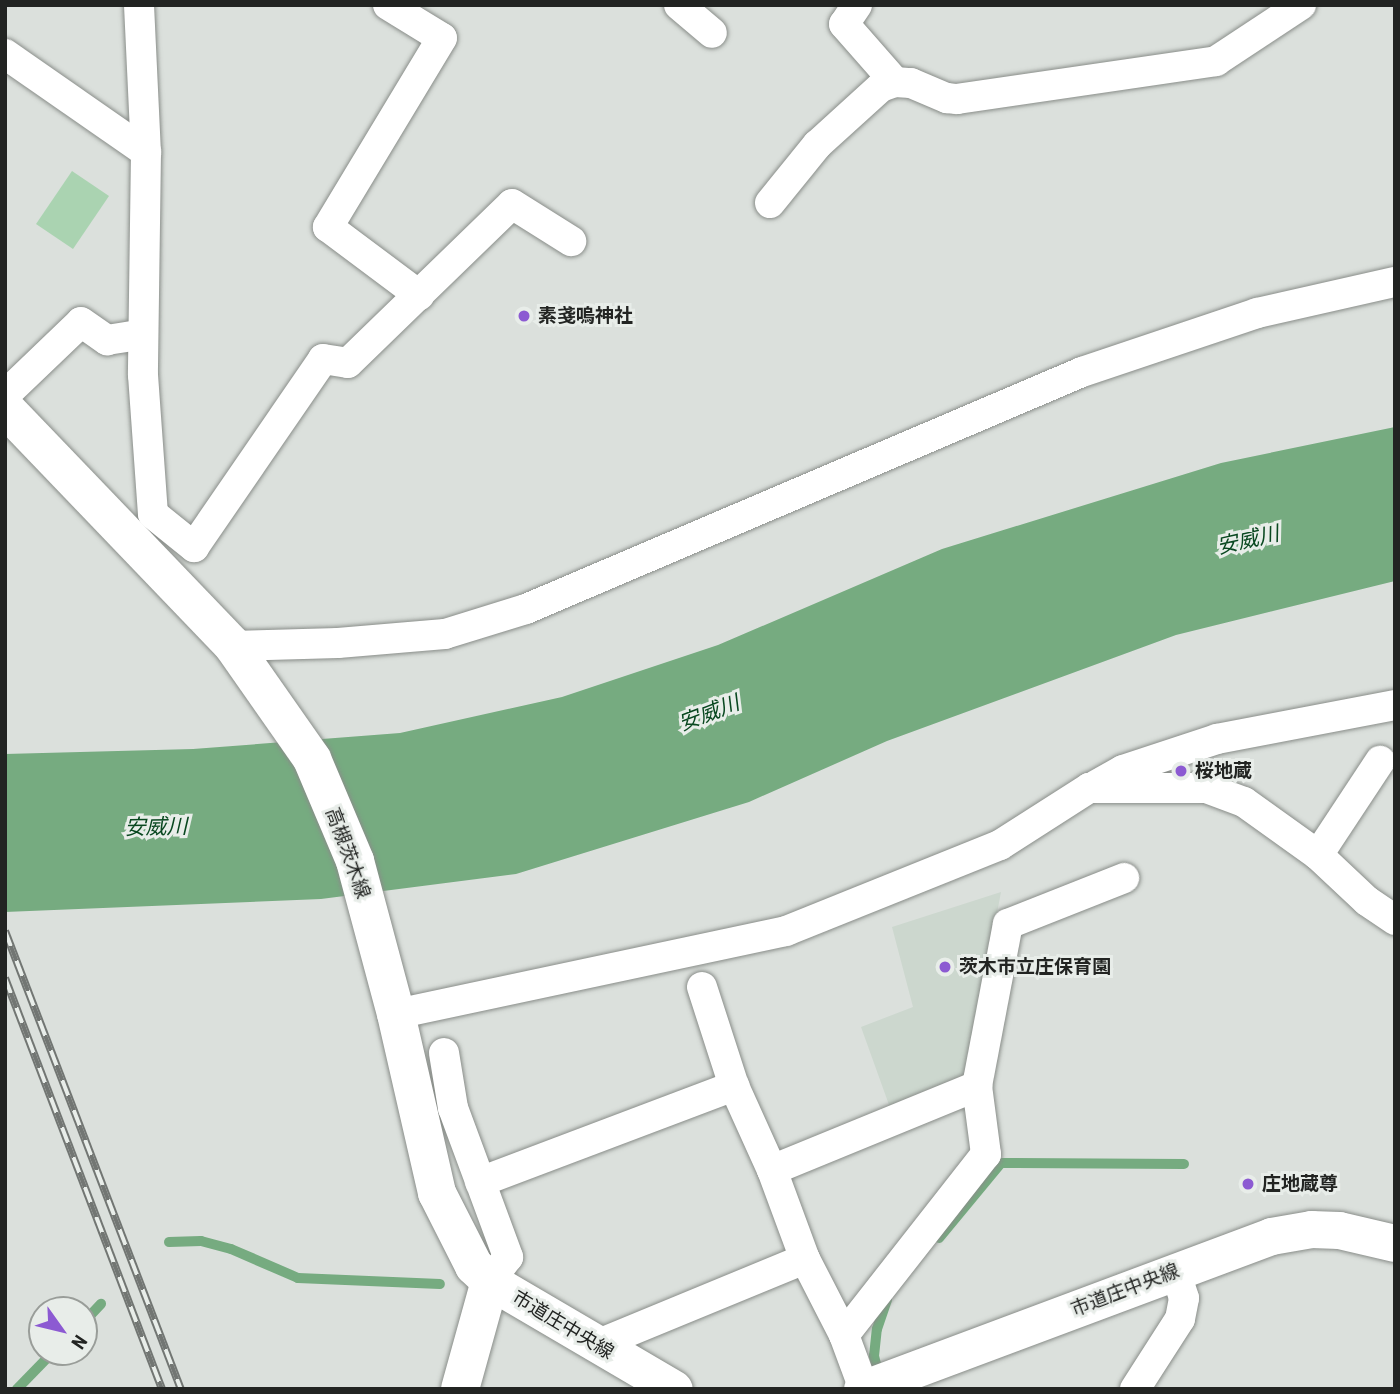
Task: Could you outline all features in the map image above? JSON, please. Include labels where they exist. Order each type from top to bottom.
[{"type":"main road","name":"高槻茨木線","points":[[5,408],[233,646],[317,772],[355,861],[396,1014],[437,1193],[474,1266],[490,1281]]},
{"type":"main road","points":[[460,1389],[490,1281]]},
{"type":"street","points":[[139,5],[146,152],[143,334],[153,514],[194,547],[323,359],[348,363],[512,204],[571,240]]},
{"type":"street","points":[[388,5],[442,38],[328,227],[419,295]]},
{"type":"street","points":[[679,5],[712,33]]},
{"type":"street","points":[[857,5],[844,24],[895,82]]},
{"type":"street","points":[[770,203],[817,145],[850,112],[881,87],[895,82],[911,83],[947,98],[957,99],[1216,61],[1301,5]]},
{"type":"street","points":[[5,54],[146,152]]},
{"type":"street","points":[[233,646],[338,643],[445,634],[526,609],[1082,372],[1257,313],[1395,282]]},
{"type":"street","points":[[5,396],[81,322],[107,340],[143,334]]},
{"type":"street","points":[[396,1014],[786,931],[1000,845],[1089,788],[1123,771],[1217,739],[1395,705]]},
{"type":"street","points":[[1318,855],[1380,761]]},
{"type":"street","points":[[1089,788],[1206,788],[1244,802],[1318,855],[1367,901],[1395,920]]},
{"type":"street","points":[[844,1335],[986,1154],[977,1086],[1008,923],[1124,877]]},
{"type":"street","points":[[702,986],[734,1086],[772,1170],[805,1259],[844,1335],[863,1389]]},
{"type":"street","points":[[444,1053],[453,1108],[508,1258],[490,1281]]},
{"type":"street","points":[[480,1182],[734,1086]]},
{"type":"street","points":[[772,1170],[977,1086]]},
{"type":"street","name":"市道庄中央線","points":[[863,1389],[1271,1236],[1311,1229],[1339,1230],[1395,1243]]},
{"type":"street","points":[[596,1345],[805,1259]]},
{"type":"street","points":[[1135,1389],[1180,1319],[1184,1298],[1175,1270]]},
{"type":"street","name":"市道庄中央線","points":[[490,1281],[674,1389]]},
{"type":"shaded area","points":[[72,171],[109,196],[73,249],[36,224]]},
{"type":"shaded area","name":"茨木市立庄保育園","points":[[1001,892],[965,1083],[893,1116],[861,1027],[913,1007],[892,927]]},
{"type":"water","name":"安威川","points":[[1395,427],[1395,581],[1176,635],[887,741],[749,802],[516,874],[321,899],[5,912],[5,754],[193,749],[400,733],[562,697],[718,645],[942,549],[1221,463]]},
{"type":"waterway","points":[[939,1238],[1001,1163],[1184,1164]]},
{"type":"waterway","points":[[169,1242],[201,1241],[231,1249],[298,1278],[440,1284]]},
{"type":"waterway","points":[[879,1376],[874,1356],[877,1329],[887,1300]]},
{"type":"waterway","points":[[98,1307],[101,1304]]},
{"type":"waterway","points":[[17,1389],[39,1366]]},
{"type":"railway","points":[[5,931],[181,1389]]},
{"type":"railway","points":[[5,978],[162,1389]]},
{"type":"place","name":"素戔嗚神社","points":[[524,316]]},
{"type":"place","name":"桜地蔵","points":[[1181,771]]},
{"type":"place","name":"茨木市立庄保育園","points":[[945,967]]},
{"type":"place","name":"庄地蔵尊","points":[[1248,1184]]}]
